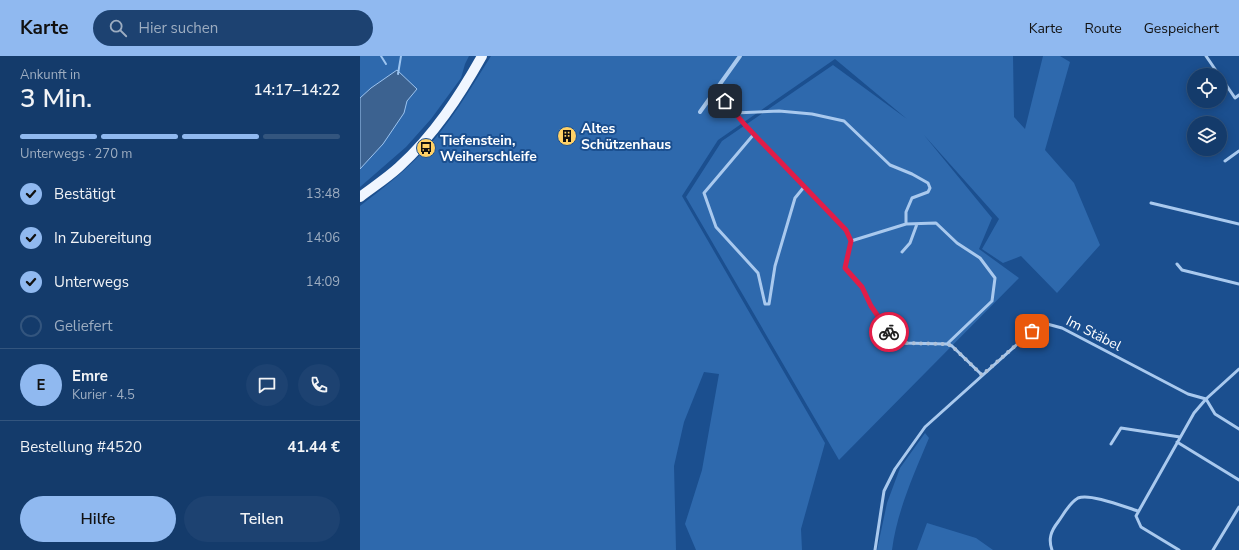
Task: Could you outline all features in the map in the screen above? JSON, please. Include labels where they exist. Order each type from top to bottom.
[{"type":"main road","points":[[360,197],[399,168],[426,140],[445,116],[482,56]]},
{"type":"street","points":[[700,112],[740,56]]},
{"type":"lane","points":[[1206,56],[1214,68]]},
{"type":"lane","points":[[1227,86],[1235,98],[1239,95]]},
{"type":"lane","points":[[716,90],[745,125],[846,230],[851,241],[845,268],[862,287],[871,306],[890,335],[902,343],[947,344],[952,346],[982,375]]},
{"type":"lane","points":[[734,113],[779,111],[812,114],[844,121],[890,165],[912,174],[928,183],[930,188],[928,192],[912,198],[906,212],[906,224]]},
{"type":"lane","points":[[754,134],[704,193],[716,227],[758,272],[765,304],[769,304],[775,266],[795,198],[804,187]]},
{"type":"lane","points":[[1225,161],[1239,151]]},
{"type":"lane","points":[[1151,203],[1239,224]]},
{"type":"lane","points":[[851,241],[906,224],[936,223],[957,243],[980,258],[995,278],[992,301],[947,344]]},
{"type":"lane","points":[[902,252],[910,243],[918,224]]},
{"type":"lane","points":[[1177,264],[1182,270],[1239,284]]},
{"type":"lane","name":"Im Stäbel","points":[[875,550],[884,491],[895,469],[925,427],[1032,331],[1046,324],[1062,328],[1188,394],[1206,399]]},
{"type":"lane","points":[[1179,550],[1141,527],[1136,516],[1194,413],[1206,399],[1239,369]]},
{"type":"lane","points":[[1206,399],[1215,414],[1239,429]]},
{"type":"lane","points":[[1111,444],[1121,428],[1180,437]]},
{"type":"lane","points":[[1177,442],[1239,480]]},
{"type":"lane","points":[[1052,550],[1049,542],[1052,529],[1065,514],[1070,505],[1078,498],[1090,497],[1138,512]]},
{"type":"lane","points":[[1213,550],[1239,507]]},
{"type":"shaded area","points":[[360,56],[469,56],[461,78],[431,119],[406,147],[360,187]]},
{"type":"shaded area","points":[[491,56],[1013,56],[1014,117],[1025,129],[1043,56],[1060,56],[1070,62],[1045,150],[1074,183],[1100,245],[1057,293],[1021,256],[1003,263],[982,249],[999,219],[924,135],[992,218],[979,249],[1019,278],[839,460],[686,197],[722,141],[833,65],[907,119],[835,59],[718,140],[682,196],[825,443],[801,529],[802,550],[696,550],[685,524],[702,470],[719,374],[704,372],[684,422],[674,466],[676,550],[360,550],[360,206],[401,173],[433,141],[459,106]]},
{"type":"shaded area","points":[[397,70],[417,89],[407,101],[404,113],[383,144],[360,169],[360,98],[371,88]]},
{"type":"shaded area","points":[[925,433],[929,438],[902,507],[894,535],[892,550],[877,550],[887,503],[900,468]]},
{"type":"shaded area","points":[[927,523],[976,538],[993,550],[917,550]]},
{"type":"waterway","points":[[381,56],[386,64]]},
{"type":"waterway","points":[[398,74],[401,56]]},
{"type":"way so far","points":[[889,332],[890,335],[902,343],[947,344],[952,346],[982,375],[1032,331]]},
{"type":"place","name":"Altes Schützenhaus","points":[[567,136]]},
{"type":"place","name":"Tiefenstein, Weiherschleife","points":[[426,148]]},
{"type":"route","points":[[725,101],[745,125],[846,230],[851,241],[845,268],[862,287],[871,306],[889,332]]}]
